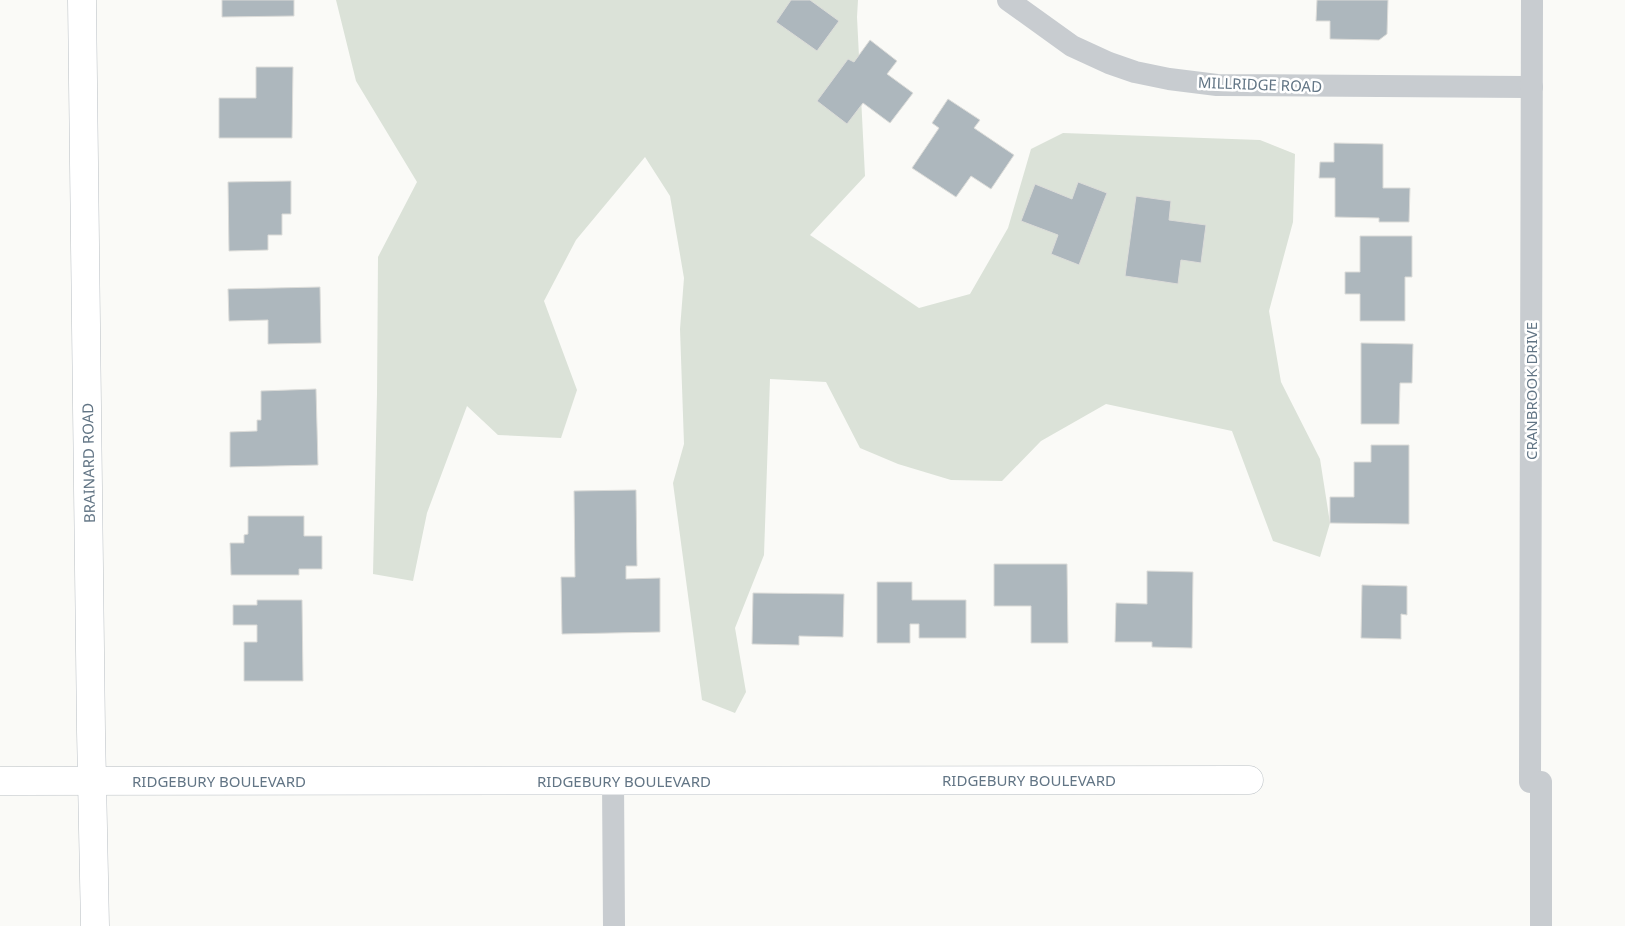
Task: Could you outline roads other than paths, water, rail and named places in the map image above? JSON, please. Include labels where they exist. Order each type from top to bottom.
[{"type":"street","name":"BRAINARD ROAD","points":[[82,0],[95,926]]},
{"type":"street","name":"MILLRIDGE ROAD","points":[[1008,0],[1072,46],[1109,63],[1135,72],[1169,79],[1217,85],[1532,86]]},
{"type":"street","name":"CRANBROOK DRIVE","points":[[1532,0],[1536,782],[1541,926]]},
{"type":"street","name":"RIDGEBURY BOULEVARD","points":[[0,781],[1249,780]]},
{"type":"street","points":[[613,781],[614,926]]}]
